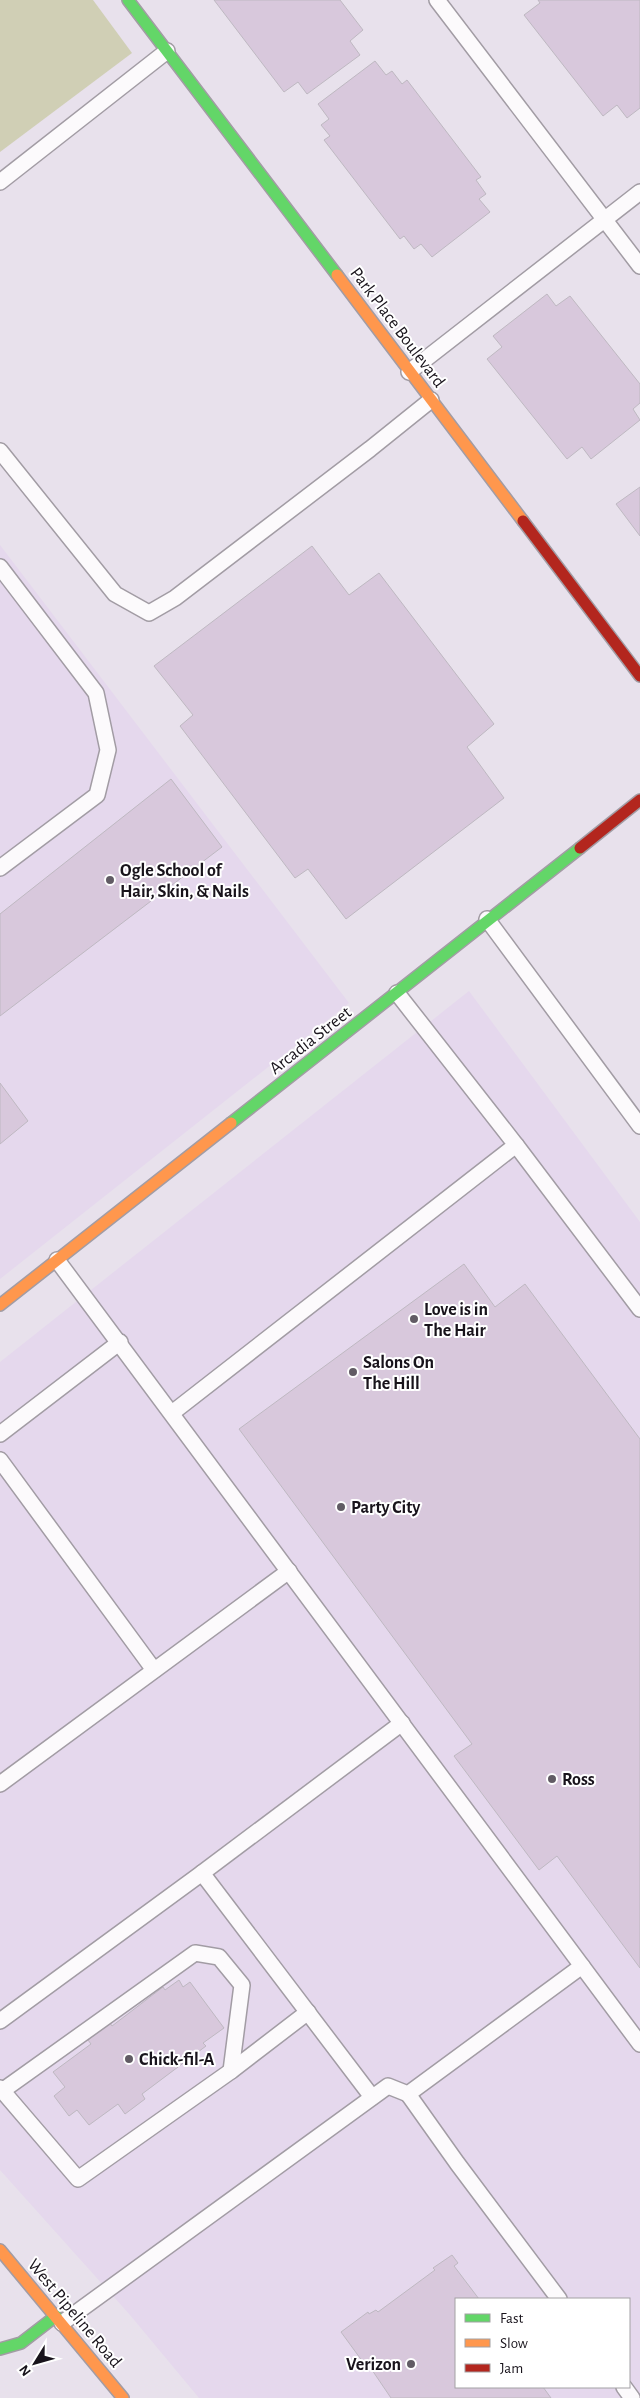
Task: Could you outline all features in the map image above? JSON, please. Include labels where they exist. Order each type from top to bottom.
[{"type":"street","name":"Park Place Boulevard","points":[[128,0],[640,676]]},
{"type":"street","name":"Arcadia Street","points":[[0,1305],[640,800]]},
{"type":"street","name":"West Pipeline Road","points":[[0,2250],[123,2398]]},
{"type":"street","points":[[0,2349],[21,2343],[59,2320]]},
{"type":"lane","points":[[437,0],[640,266]]},
{"type":"lane","points":[[0,182],[167,51]]},
{"type":"lane","points":[[409,372],[640,192]]},
{"type":"lane","points":[[0,451],[114,594],[149,613],[176,598],[370,450],[431,400]]},
{"type":"lane","points":[[0,568],[96,693],[108,750],[97,795],[0,868]]},
{"type":"lane","points":[[487,919],[640,1126]]},
{"type":"lane","points":[[397,993],[516,1145],[640,1309]]},
{"type":"lane","points":[[172,1413],[516,1145]]},
{"type":"lane","points":[[57,1260],[120,1342],[640,2044]]},
{"type":"lane","points":[[0,1434],[120,1342]]},
{"type":"lane","points":[[0,1460],[154,1670]]},
{"type":"lane","points":[[0,1784],[289,1571]]},
{"type":"lane","points":[[0,2022],[402,1723]]},
{"type":"lane","points":[[202,1873],[372,2097]]},
{"type":"lane","points":[[231,2071],[242,1985],[219,1957],[195,1953],[1,2090],[78,2179],[231,2071],[308,2012]]},
{"type":"lane","points":[[408,2094],[582,1966]]},
{"type":"lane","points":[[59,2320],[388,2086],[408,2094],[457,2164],[558,2298]]},
{"type":"shaded area","points":[[0,545],[349,1003],[0,1279]]},
{"type":"shaded area","points":[[469,991],[640,1222],[640,2398],[199,2398],[130,2315],[0,2170],[0,1362]]},
{"type":"green space","points":[[0,0],[93,0],[132,53],[0,152]]},
{"type":"building","points":[[214,0],[340,0],[363,30],[350,41],[360,55],[307,94],[298,82],[284,92]]},
{"type":"building","points":[[538,0],[640,0],[640,108],[627,118],[617,105],[603,116],[524,15],[540,3]]},
{"type":"building","points":[[375,61],[386,75],[392,71],[402,84],[407,80],[481,177],[476,180],[486,194],[479,199],[490,212],[432,257],[421,244],[414,249],[404,236],[400,239],[324,140],[330,136],[321,125],[329,119],[318,104]]},
{"type":"building","points":[[547,294],[556,306],[570,296],[640,384],[640,403],[633,409],[640,420],[591,459],[582,447],[567,459],[487,359],[502,347],[493,336]]},
{"type":"building","points":[[640,487],[640,536],[616,504]]},
{"type":"building","points":[[312,546],[349,595],[379,573],[494,724],[467,747],[504,798],[346,919],[308,869],[295,878],[180,726],[193,715],[154,666]]},
{"type":"building","name":"Ogle School of Hair, Skin, & Nails","points":[[171,779],[222,847],[0,1016],[0,914]]},
{"type":"building","points":[[0,1083],[28,1121],[0,1144]]},
{"type":"building","points":[[464,1264],[495,1307],[525,1284],[640,1439],[640,1968],[557,1856],[539,1870],[454,1756],[472,1744],[239,1429]]},
{"type":"building","name":"Chick-fil-A","points":[[179,1980],[183,1987],[190,1982],[224,2028],[203,2043],[206,2046],[142,2094],[145,2099],[125,2114],[118,2104],[89,2125],[77,2110],[69,2116],[54,2096],[65,2087],[53,2072],[91,2044],[88,2040],[110,2023],[112,2026],[163,1987],[165,1990]]},
{"type":"building","points":[[452,2255],[458,2263],[454,2266],[478,2298],[455,2298],[455,2388],[544,2388],[551,2398],[391,2398],[370,2367],[368,2369],[341,2332],[368,2312],[369,2314],[376,2310],[378,2312],[435,2270],[433,2268]]},
{"type":"traffic: fast","points":[[128,0],[337,275]]},
{"type":"traffic: fast","points":[[231,1123],[580,848]]},
{"type":"traffic: fast","points":[[0,2349],[21,2343],[56,2316]]},
{"type":"traffic: slow","points":[[337,275],[523,521]]},
{"type":"traffic: slow","points":[[0,1305],[231,1123]]},
{"type":"traffic: slow","points":[[0,2250],[123,2398]]},
{"type":"traffic: jam","points":[[523,521],[640,676]]},
{"type":"traffic: jam","points":[[580,848],[640,800]]},
{"type":"place","name":"Ogle School of Hair, Skin, & Nails","points":[[110,880]]},
{"type":"place","name":"Love is in The Hair","points":[[414,1319]]},
{"type":"place","name":"Salons On The Hill","points":[[353,1372]]},
{"type":"place","name":"Party City","points":[[341,1507]]},
{"type":"place","name":"Ross","points":[[552,1779]]},
{"type":"place","name":"Chick-fil-A","points":[[129,2059]]},
{"type":"place","name":"Verizon","points":[[411,2364]]}]
